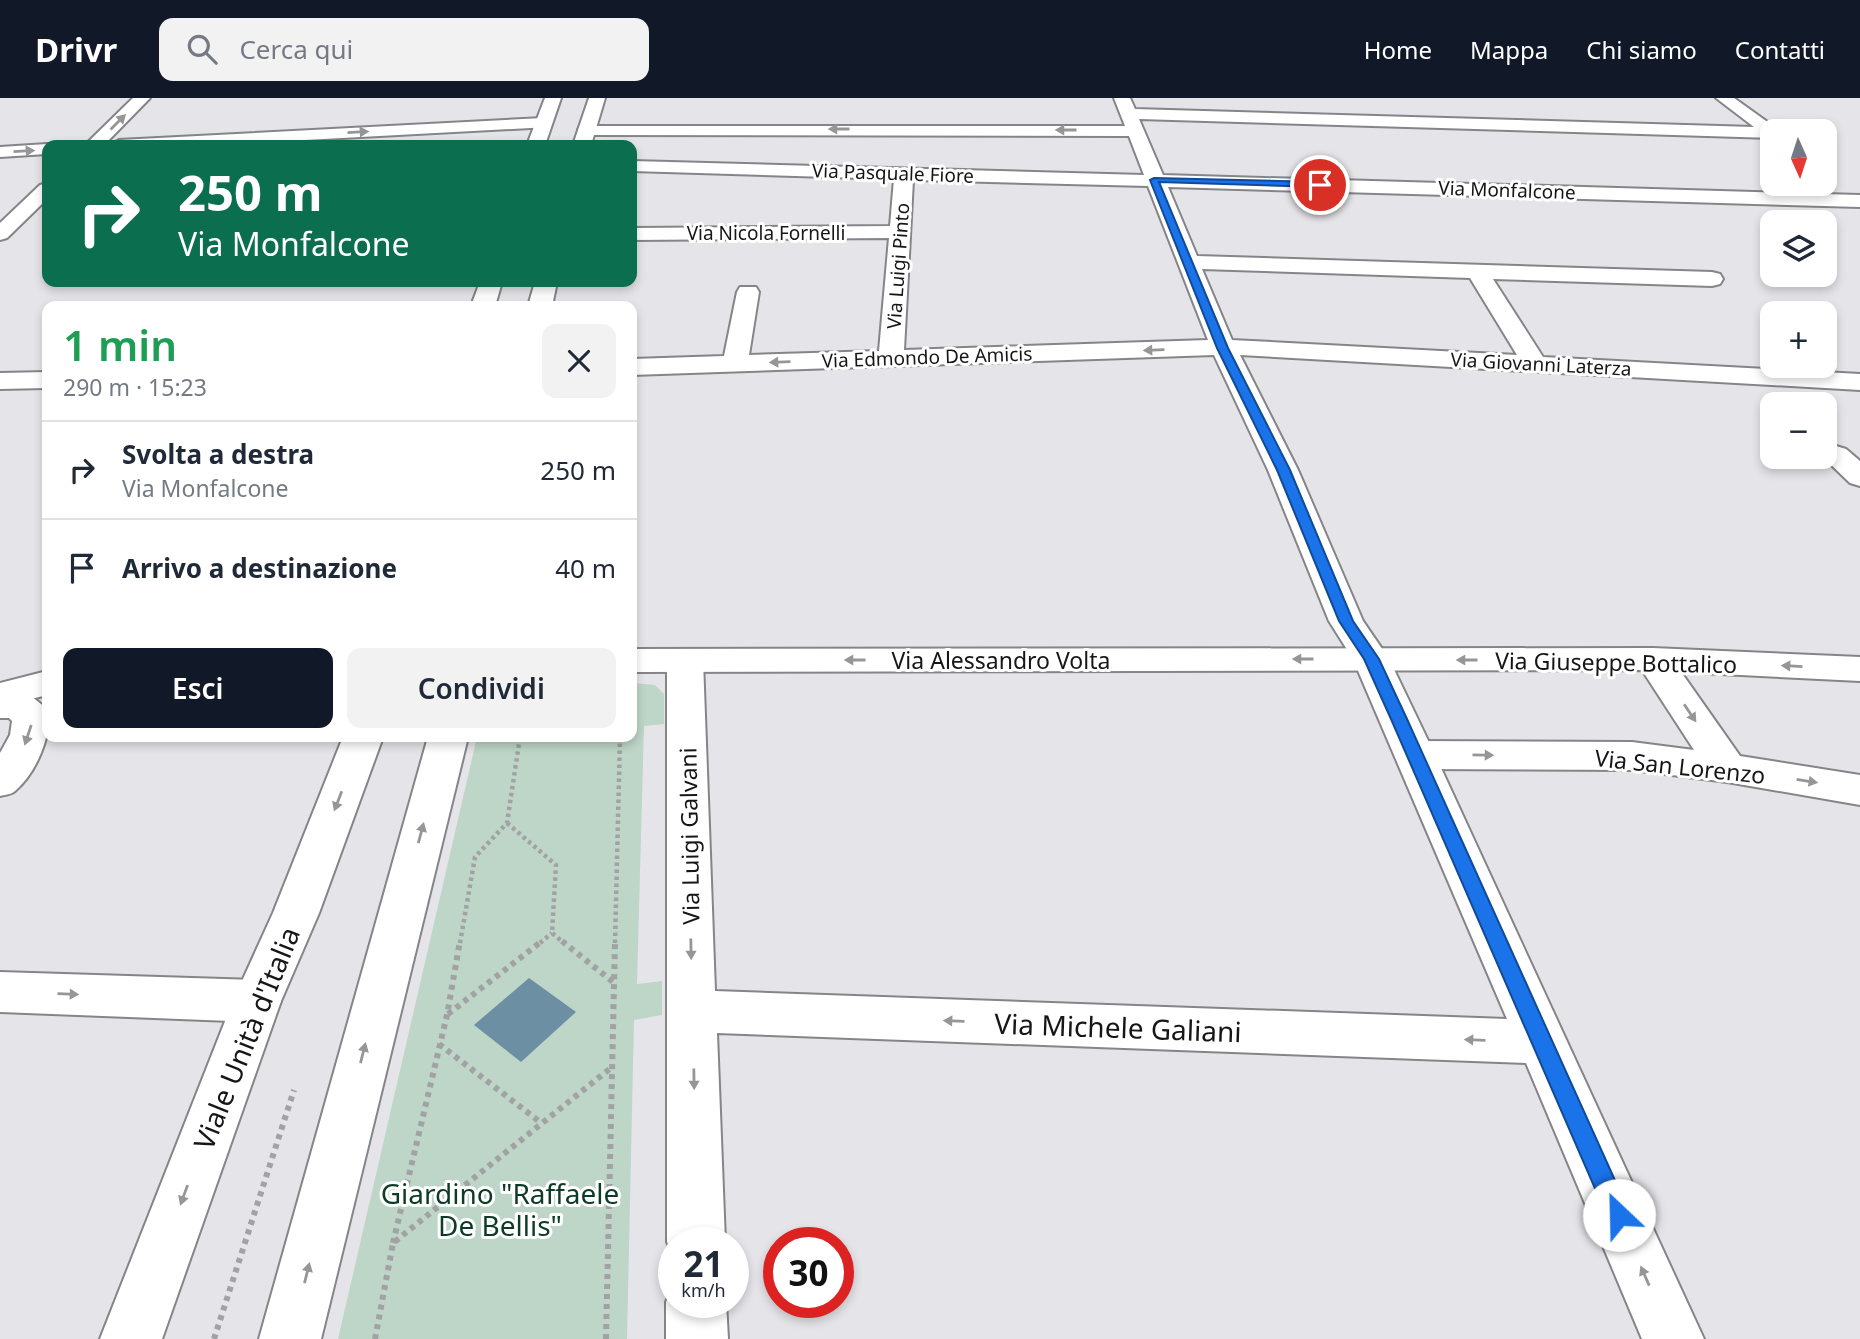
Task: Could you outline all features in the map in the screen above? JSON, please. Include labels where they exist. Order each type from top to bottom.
[{"type":"street","points":[[99,140],[142,98]]},
{"type":"street","points":[[538,140],[553,98]]},
{"type":"street","points":[[597,98],[584,137],[620,140]]},
{"type":"street","points":[[1724,98],[1760,124]]},
{"type":"street","points":[[637,141],[717,148],[783,129],[1128,114],[1760,133]]},
{"type":"street","points":[[1128,114],[1223,348],[1283,470],[1346,621],[1371,659],[1415,755],[1672,1339]]},
{"type":"street","points":[[207,140],[543,123]]},
{"type":"street","points":[[488,140],[495,124]]},
{"type":"street","points":[[449,140],[455,126]]},
{"type":"street","points":[[770,169],[783,129]]},
{"type":"street","name":"Via Pasquale Fiore","points":[[637,165],[717,148],[770,169],[1154,180]]},
{"type":"street","points":[[0,152],[42,149]]},
{"type":"street","name":"Via Luigi Pinto","points":[[891,358],[904,173]]},
{"type":"street","name":"Via Monfalcone","points":[[1154,180],[1860,198]]},
{"type":"street","points":[[1843,184],[1860,198]]},
{"type":"street","points":[[0,234],[42,197]]},
{"type":"street","name":"Via Nicola Fornelli","points":[[637,234],[900,232]]},
{"type":"street","points":[[1189,262],[1712,279]]},
{"type":"street","points":[[1477,271],[1534,363]]},
{"type":"street","points":[[735,363],[748,292]]},
{"type":"street","name":"Via Edmondo De Amicis","points":[[637,367],[1223,348]]},
{"type":"street","name":"Via Giovanni Laterza","points":[[1223,348],[1860,382]]},
{"type":"street","points":[[0,381],[42,380]]},
{"type":"street","points":[[1837,456],[1860,477]]},
{"type":"street","name":"Via Giuseppe Bottalico","points":[[1371,659],[1653,659],[1860,669]]},
{"type":"street","name":"Via Alessandro Volta","points":[[637,661],[1371,659]]},
{"type":"street","points":[[1653,659],[1727,768]]},
{"type":"street","name":"Via Luigi Galvani","points":[[685,660],[696,1227]]},
{"type":"street","points":[[0,695],[42,684]]},
{"type":"street","points":[[0,705],[18,705],[32,717],[32,732],[18,759],[0,782]]},
{"type":"street","name":"Viale Unità d'Italia","points":[[131,1339],[257,1001],[296,913],[361,742]]},
{"type":"street","points":[[290,1339],[447,742]]},
{"type":"street","name":"Via San Lorenzo","points":[[1415,755],[1632,756],[1727,768],[1860,790]]},
{"type":"street","points":[[0,992],[257,1001]]},
{"type":"street","name":"Via Michele Galiani","points":[[693,1011],[1543,1042]]},
{"type":"street","points":[[696,1318],[697,1339]]},
{"type":"path","points":[[375,1339],[393,1243],[447,1015],[475,857],[508,823],[519,742]]},
{"type":"path","points":[[606,1339],[620,742]]},
{"type":"path","points":[[447,1015],[552,933],[556,865],[508,823]]},
{"type":"path","points":[[552,933],[614,982]]},
{"type":"path","points":[[439,1044],[540,1122]]},
{"type":"path","points":[[393,1243],[540,1122],[613,1066]]},
{"type":"green space","name":"Giardino \"Raffaele De Bellis\"","points":[[637,683],[655,685],[664,694],[664,724],[644,726],[637,984],[662,981],[662,1015],[634,1020],[627,1339],[338,1339],[476,742],[637,742]]},
{"type":"water","points":[[529,978],[576,1012],[521,1062],[474,1025]]},
{"type":"route","points":[[1320,185],[1154,180],[1223,348],[1283,470],[1346,621],[1371,659],[1399,719],[1619,1215]]}]
